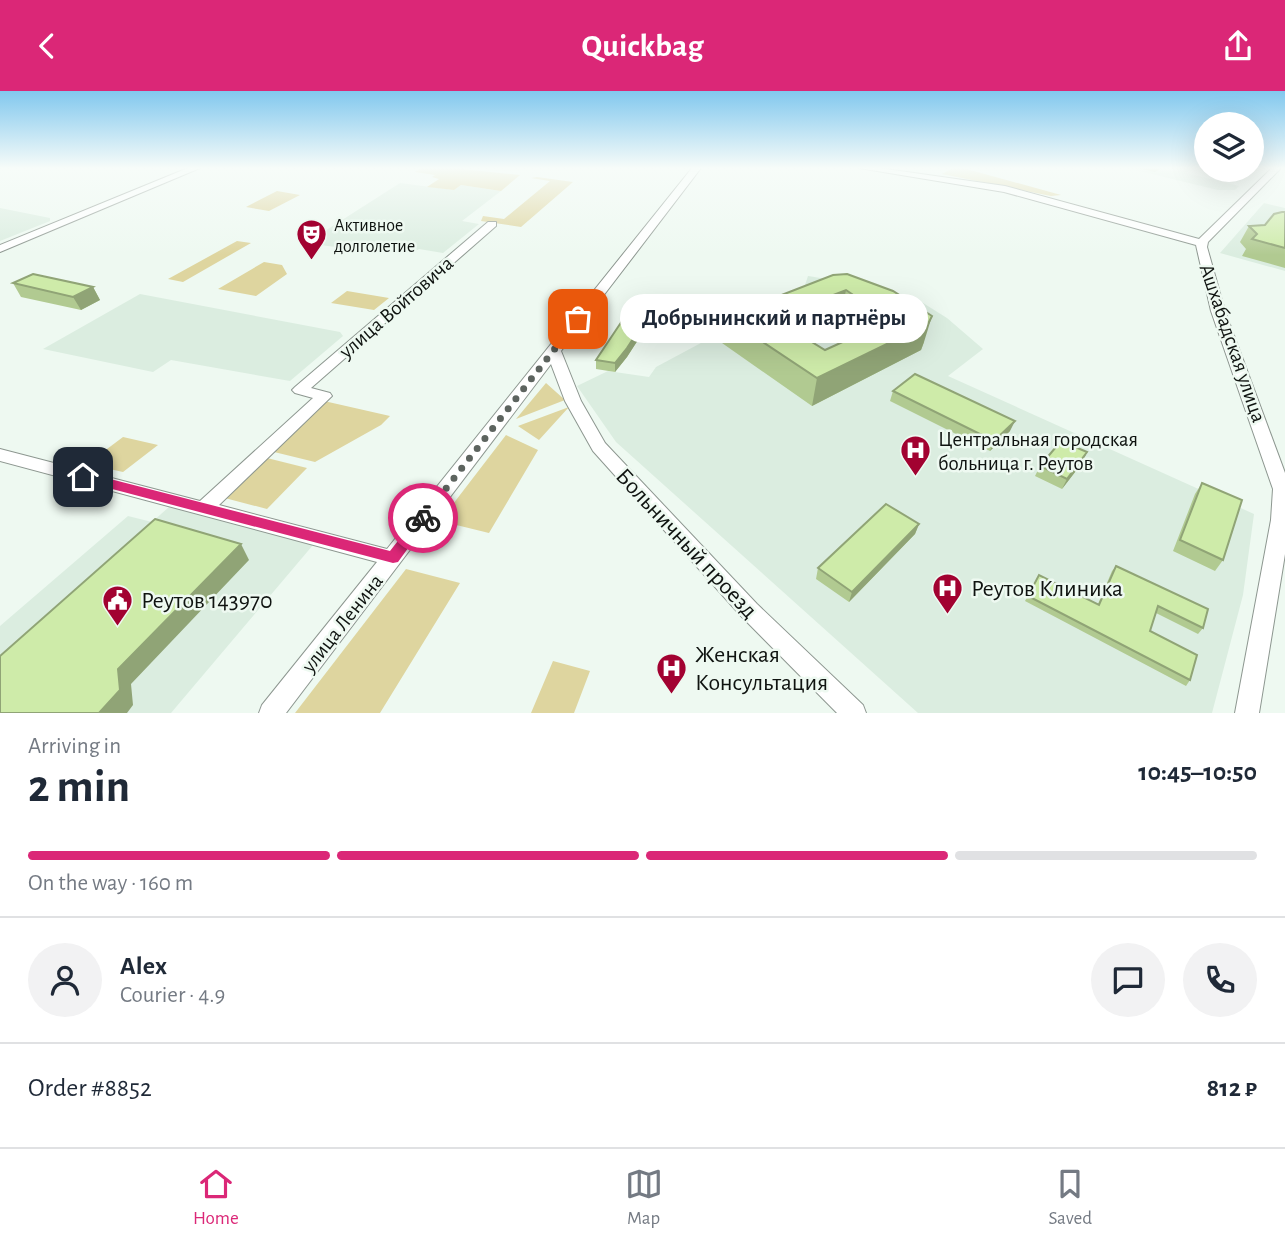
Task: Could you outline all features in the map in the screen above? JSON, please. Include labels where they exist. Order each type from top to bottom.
[{"type":"street","points":[[0,249],[124,197]]},
{"type":"street","name":"улица Ленина","points":[[271,713],[672,197]]},
{"type":"street","points":[[1034,197],[1202,243]]},
{"type":"street","name":"Ашхабадская улица","points":[[1247,713],[1281,520],[1282,489],[1218,311],[1202,243],[1251,197]]},
{"type":"street","name":"улица Войтовича","points":[[204,509],[324,396],[300,390],[492,224]]},
{"type":"street","name":"Больничный проезд","points":[[553,349],[573,401],[599,447],[749,610],[854,713]]},
{"type":"street","points":[[0,456],[393,558]]},
{"type":"shaded area","points":[[265,197],[296,197],[269,211],[246,207]]},
{"type":"shaded area","points":[[378,197],[493,197],[462,221],[479,224],[443,253],[419,249],[412,253],[357,245],[350,249],[306,243]]},
{"type":"shaded area","points":[[531,197],[556,197],[521,227],[481,221],[483,216],[504,219]]},
{"type":"shaded area","points":[[1264,203],[1285,208],[1285,271],[1220,253]]},
{"type":"shaded area","points":[[0,208],[50,218],[50,221],[0,241]]},
{"type":"shaded area","points":[[237,241],[251,243],[183,282],[168,279]]},
{"type":"shaded area","points":[[264,262],[282,265],[287,274],[256,296],[218,289]]},
{"type":"shaded area","name":"Центральная городская больница г. Реутов","points":[[808,276],[882,288],[923,303],[947,318],[983,349],[948,376],[1254,514],[1243,595],[1212,713],[918,713],[616,442],[577,386],[608,371],[649,377],[656,367],[804,288]]},
{"type":"shaded area","points":[[347,291],[389,298],[374,310],[331,303]]},
{"type":"shaded area","points":[[140,294],[340,332],[343,336],[290,381],[171,360],[153,372],[43,349]]},
{"type":"shaded area","points":[[546,383],[565,400],[516,419]]},
{"type":"shaded area","points":[[324,401],[390,416],[381,425],[315,462],[270,451]]},
{"type":"shaded area","points":[[569,407],[539,440],[518,426]]},
{"type":"shaded area","points":[[506,435],[538,450],[489,533],[440,521]]},
{"type":"shaded area","points":[[123,437],[158,445],[123,472],[87,464]]},
{"type":"shaded area","points":[[263,457],[307,468],[267,509],[221,497]]},
{"type":"shaded area","points":[[169,507],[313,545],[171,713],[0,713],[0,626],[128,516],[152,522]]},
{"type":"shaded area","points":[[406,569],[460,583],[380,713],[295,713]]},
{"type":"shaded area","points":[[553,661],[590,671],[574,713],[531,713]]},
{"type":"building","points":[[1285,212],[1285,248],[1252,239],[1257,234],[1249,226],[1265,225],[1274,214]]},
{"type":"building","points":[[33,274],[93,287],[73,297],[13,283]]},
{"type":"building","points":[[847,274],[893,291],[932,316],[928,324],[817,378],[725,317],[833,275]],"holes":[[[846,290],[865,303],[896,314],[876,323],[880,325],[825,350],[773,318]]]},
{"type":"building","points":[[636,300],[656,304],[615,363],[596,360]]},
{"type":"building","points":[[915,374],[1015,421],[994,441],[893,391]]},
{"type":"building","points":[[1061,441],[1087,452],[1067,479],[1040,466]]},
{"type":"building","points":[[1202,483],[1242,500],[1223,560],[1180,540]]},
{"type":"building","points":[[886,504],[919,524],[852,592],[818,568]]},
{"type":"building","points":[[155,519],[241,544],[118,669],[120,690],[99,713],[0,713],[0,656]]},
{"type":"building","points":[[1116,566],[1208,609],[1203,628],[1158,606],[1150,631],[1197,655],[1190,680],[1028,596],[1039,575],[1099,605]]},
{"type":"way so far","points":[[423,518],[578,319]]},
{"type":"place","name":"Активное долголетие","points":[[311,262]]},
{"type":"place","name":"Добрынинский и партнёры","points":[[578,319]]},
{"type":"place","name":"Центральная городская больница г. Реутов","points":[[915,478]]},
{"type":"place","name":"Реутов Клиника","points":[[948,615]]},
{"type":"place","name":"Реутов 143970","points":[[118,627]]},
{"type":"place","name":"Женская Консультация","points":[[672,695]]},
{"type":"route","points":[[83,477],[393,558],[423,518]]}]
